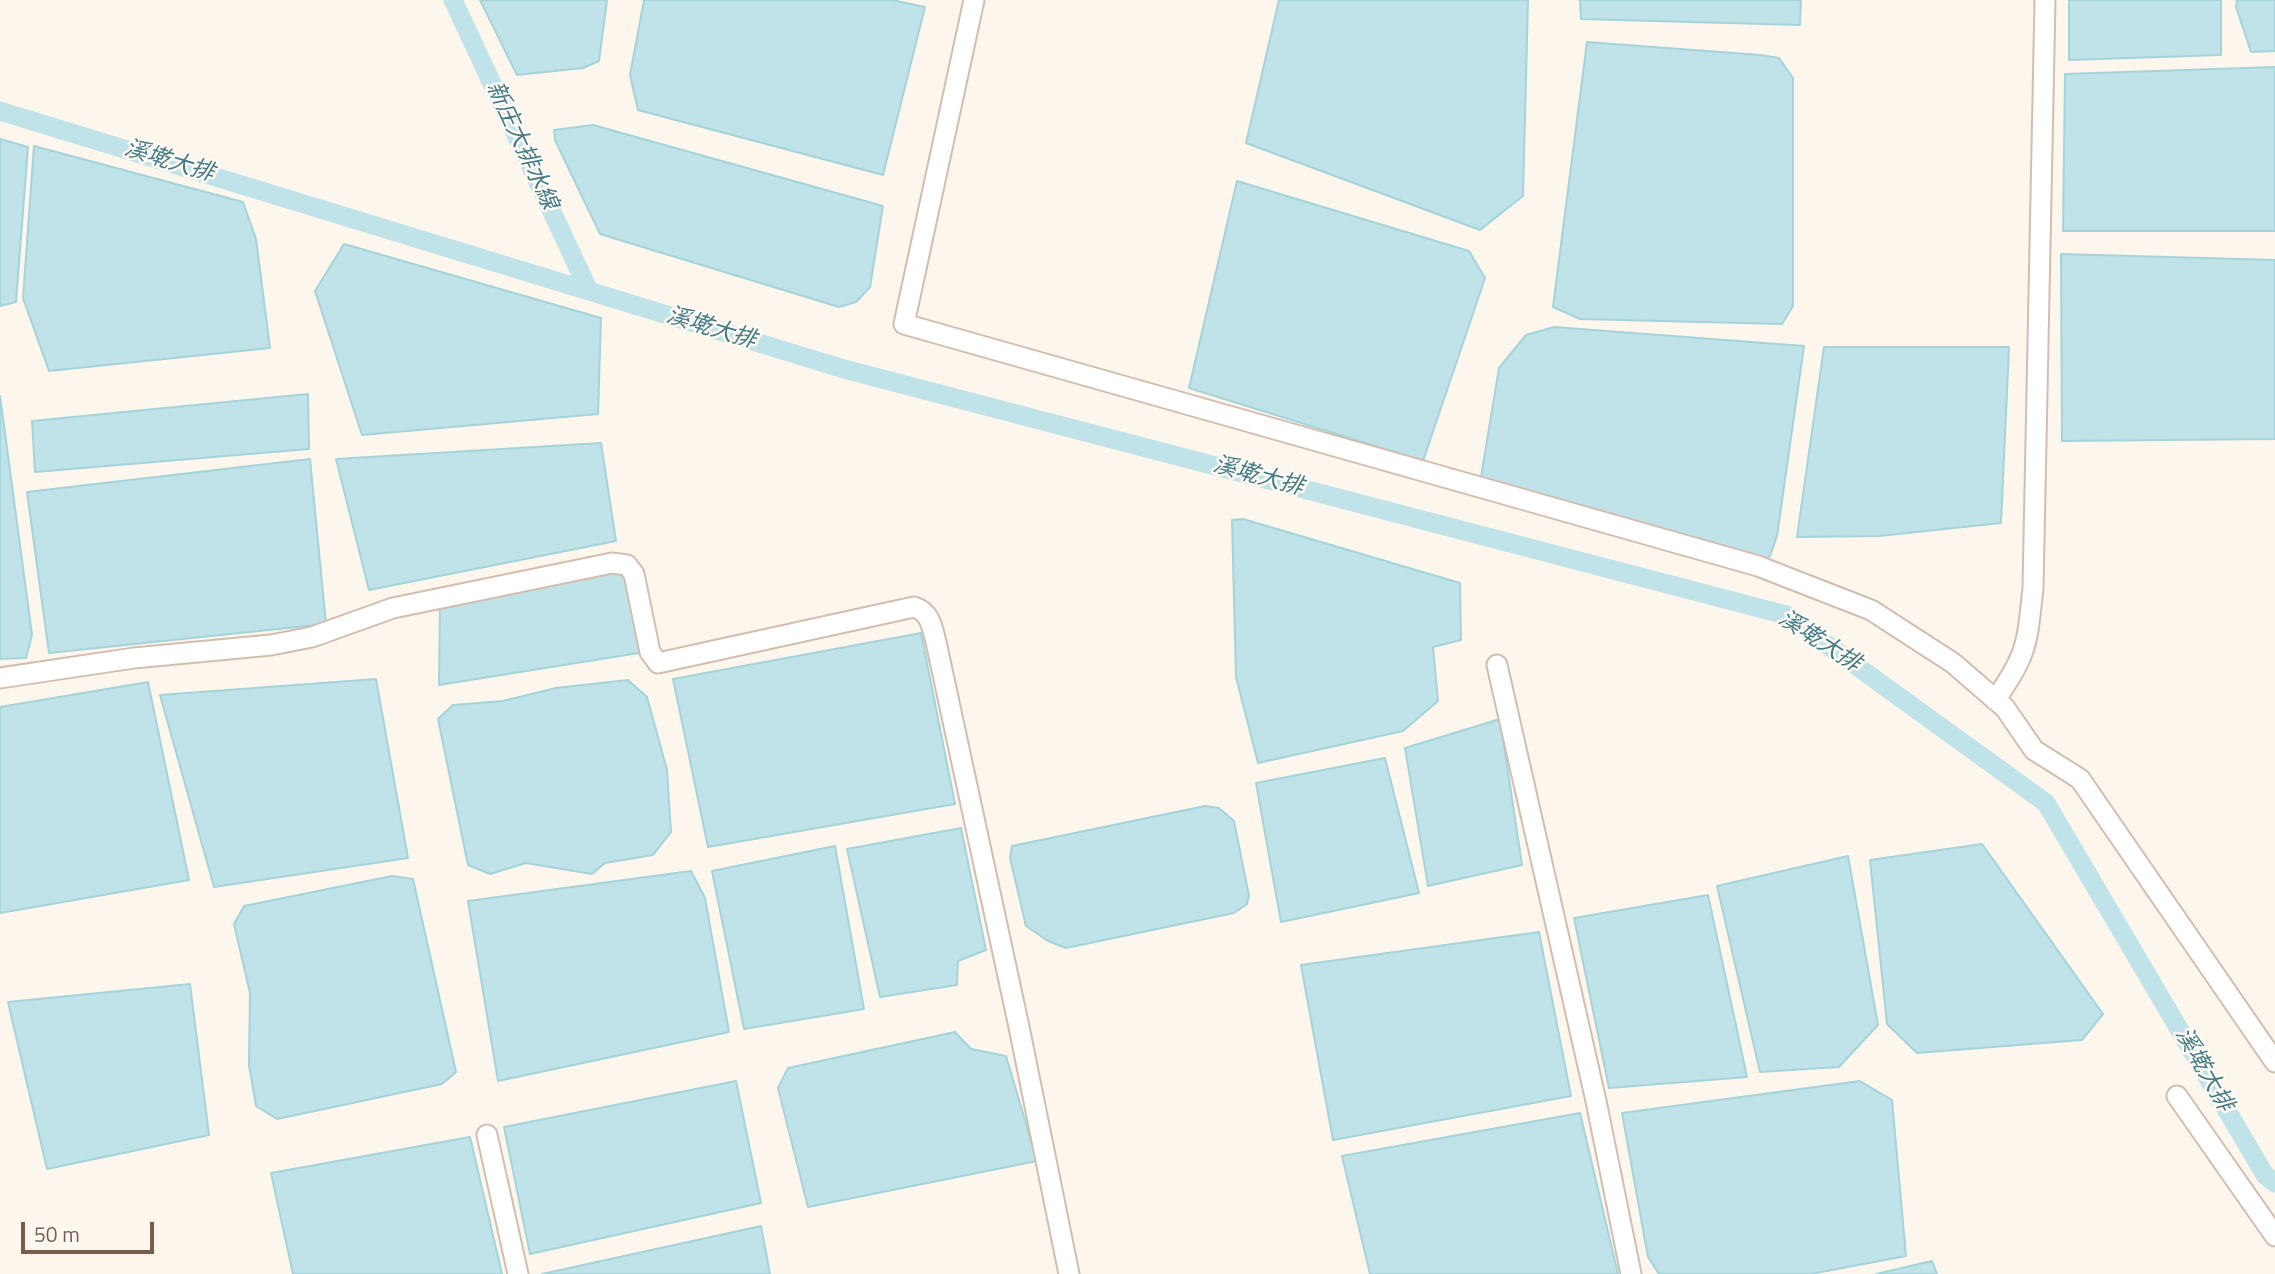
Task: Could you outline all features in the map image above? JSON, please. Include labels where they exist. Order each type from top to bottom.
[{"type":"lane","points":[[974,0],[905,324],[1758,566],[1871,610],[1952,663],[2005,708],[2034,750],[2080,779],[2275,1062]]},
{"type":"lane","points":[[1995,700],[2021,663],[2026,648],[2033,588],[2045,0]]},
{"type":"lane","points":[[0,678],[134,658],[271,645],[312,637],[393,608],[612,563],[627,565],[635,574],[650,652],[658,663],[914,607],[922,609],[930,620],[936,642],[1069,1274]]},
{"type":"lane","points":[[1497,665],[1596,1101],[1632,1274]]},
{"type":"lane","points":[[2177,1096],[2275,1236]]},
{"type":"lane","points":[[487,1135],[518,1274]]},
{"type":"water","points":[[480,0],[607,0],[599,61],[583,68],[517,75]]},
{"type":"water","points":[[644,0],[892,0],[925,7],[883,175],[638,110],[630,75]]},
{"type":"water","points":[[1279,0],[1528,0],[1523,196],[1480,230],[1246,143]]},
{"type":"water","points":[[1580,0],[1801,0],[1800,25],[1581,19]]},
{"type":"water","points":[[2069,0],[2221,0],[2221,55],[2069,60]]},
{"type":"water","points":[[2237,0],[2275,0],[2275,51],[2251,52],[2236,7]]},
{"type":"water","points":[[1587,42],[1779,58],[1793,78],[1793,306],[1782,324],[1580,319],[1553,307]]},
{"type":"water","points":[[2275,67],[2275,231],[2063,231],[2065,74]]},
{"type":"water","points":[[593,125],[883,206],[870,287],[856,302],[839,307],[600,234],[555,140],[554,130]]},
{"type":"water","points":[[0,139],[28,147],[16,302],[0,306]]},
{"type":"water","points":[[34,146],[243,202],[256,239],[270,348],[49,371],[23,298]]},
{"type":"water","points":[[1237,181],[1469,251],[1485,278],[1423,461],[1189,388]]},
{"type":"water","points":[[344,244],[601,318],[598,414],[362,435],[315,291]]},
{"type":"water","points":[[2061,254],[2275,260],[2275,439],[2062,441]]},
{"type":"water","points":[[1554,327],[1804,346],[1777,536],[1770,556],[1754,567],[1480,483],[1499,368],[1526,335]]},
{"type":"water","points":[[1824,347],[2009,347],[2001,523],[1879,536],[1797,537]]},
{"type":"water","points":[[308,394],[309,449],[35,472],[32,421]]},
{"type":"water","points":[[0,396],[32,635],[26,658],[0,659]]},
{"type":"water","points":[[601,443],[616,541],[369,590],[336,459]]},
{"type":"water","points":[[310,459],[326,624],[49,653],[27,492]]},
{"type":"water","points":[[1243,519],[1460,583],[1461,640],[1433,647],[1438,701],[1403,731],[1258,763],[1236,677],[1232,520]]},
{"type":"water","points":[[627,571],[645,652],[439,685],[440,605]]},
{"type":"water","points":[[921,633],[955,804],[708,847],[673,679]]},
{"type":"water","points":[[376,679],[408,858],[214,887],[160,695]]},
{"type":"water","points":[[628,680],[647,697],[667,770],[671,832],[653,855],[605,863],[592,874],[526,863],[490,874],[468,865],[438,719],[453,705],[503,701],[556,688]]},
{"type":"water","points":[[148,682],[189,880],[0,913],[0,707]]},
{"type":"water","points":[[1500,719],[1522,865],[1428,886],[1405,748]]},
{"type":"water","points":[[1385,758],[1419,893],[1281,922],[1256,783]]},
{"type":"water","points":[[1205,806],[1219,808],[1234,821],[1249,896],[1247,904],[1234,913],[1066,948],[1048,941],[1026,926],[1010,858],[1012,846]]},
{"type":"water","points":[[961,828],[986,950],[958,961],[957,985],[880,997],[847,849]]},
{"type":"water","points":[[1982,844],[2103,1014],[2082,1040],[1917,1053],[1887,1024],[1870,860]]},
{"type":"water","points":[[835,846],[864,1009],[744,1029],[712,871]]},
{"type":"water","points":[[1848,856],[1878,1025],[1839,1067],[1760,1072],[1717,886]]},
{"type":"water","points":[[691,871],[705,898],[729,1032],[498,1081],[468,901]]},
{"type":"water","points":[[392,876],[413,879],[456,1072],[442,1084],[277,1119],[256,1106],[249,1065],[250,993],[234,924],[244,906]]},
{"type":"water","points":[[1708,895],[1747,1077],[1609,1088],[1574,918]]},
{"type":"water","points":[[1539,932],[1571,1096],[1333,1140],[1301,965]]},
{"type":"water","points":[[190,984],[209,1135],[47,1169],[8,1002]]},
{"type":"water","points":[[955,1032],[971,1049],[1006,1056],[1037,1161],[808,1207],[778,1088],[788,1068]]},
{"type":"water","points":[[736,1081],[761,1203],[530,1254],[504,1127]]},
{"type":"water","points":[[1860,1081],[1892,1100],[1906,1256],[1811,1274],[1659,1274],[1648,1257],[1622,1113]]},
{"type":"water","points":[[1580,1113],[1618,1274],[1370,1274],[1342,1156]]},
{"type":"water","points":[[470,1137],[502,1274],[293,1274],[271,1173]]},
{"type":"water","points":[[761,1226],[770,1274],[542,1274]]},
{"type":"water","points":[[1932,1261],[1937,1274],[1876,1274]]},
{"type":"waterway","name":"新庄大排水線","points":[[453,0],[589,291]]},
{"type":"waterway","name":"溪墘大排","points":[[0,111],[844,369],[1786,615],[2046,803],[2265,1175],[2275,1183]]}]
